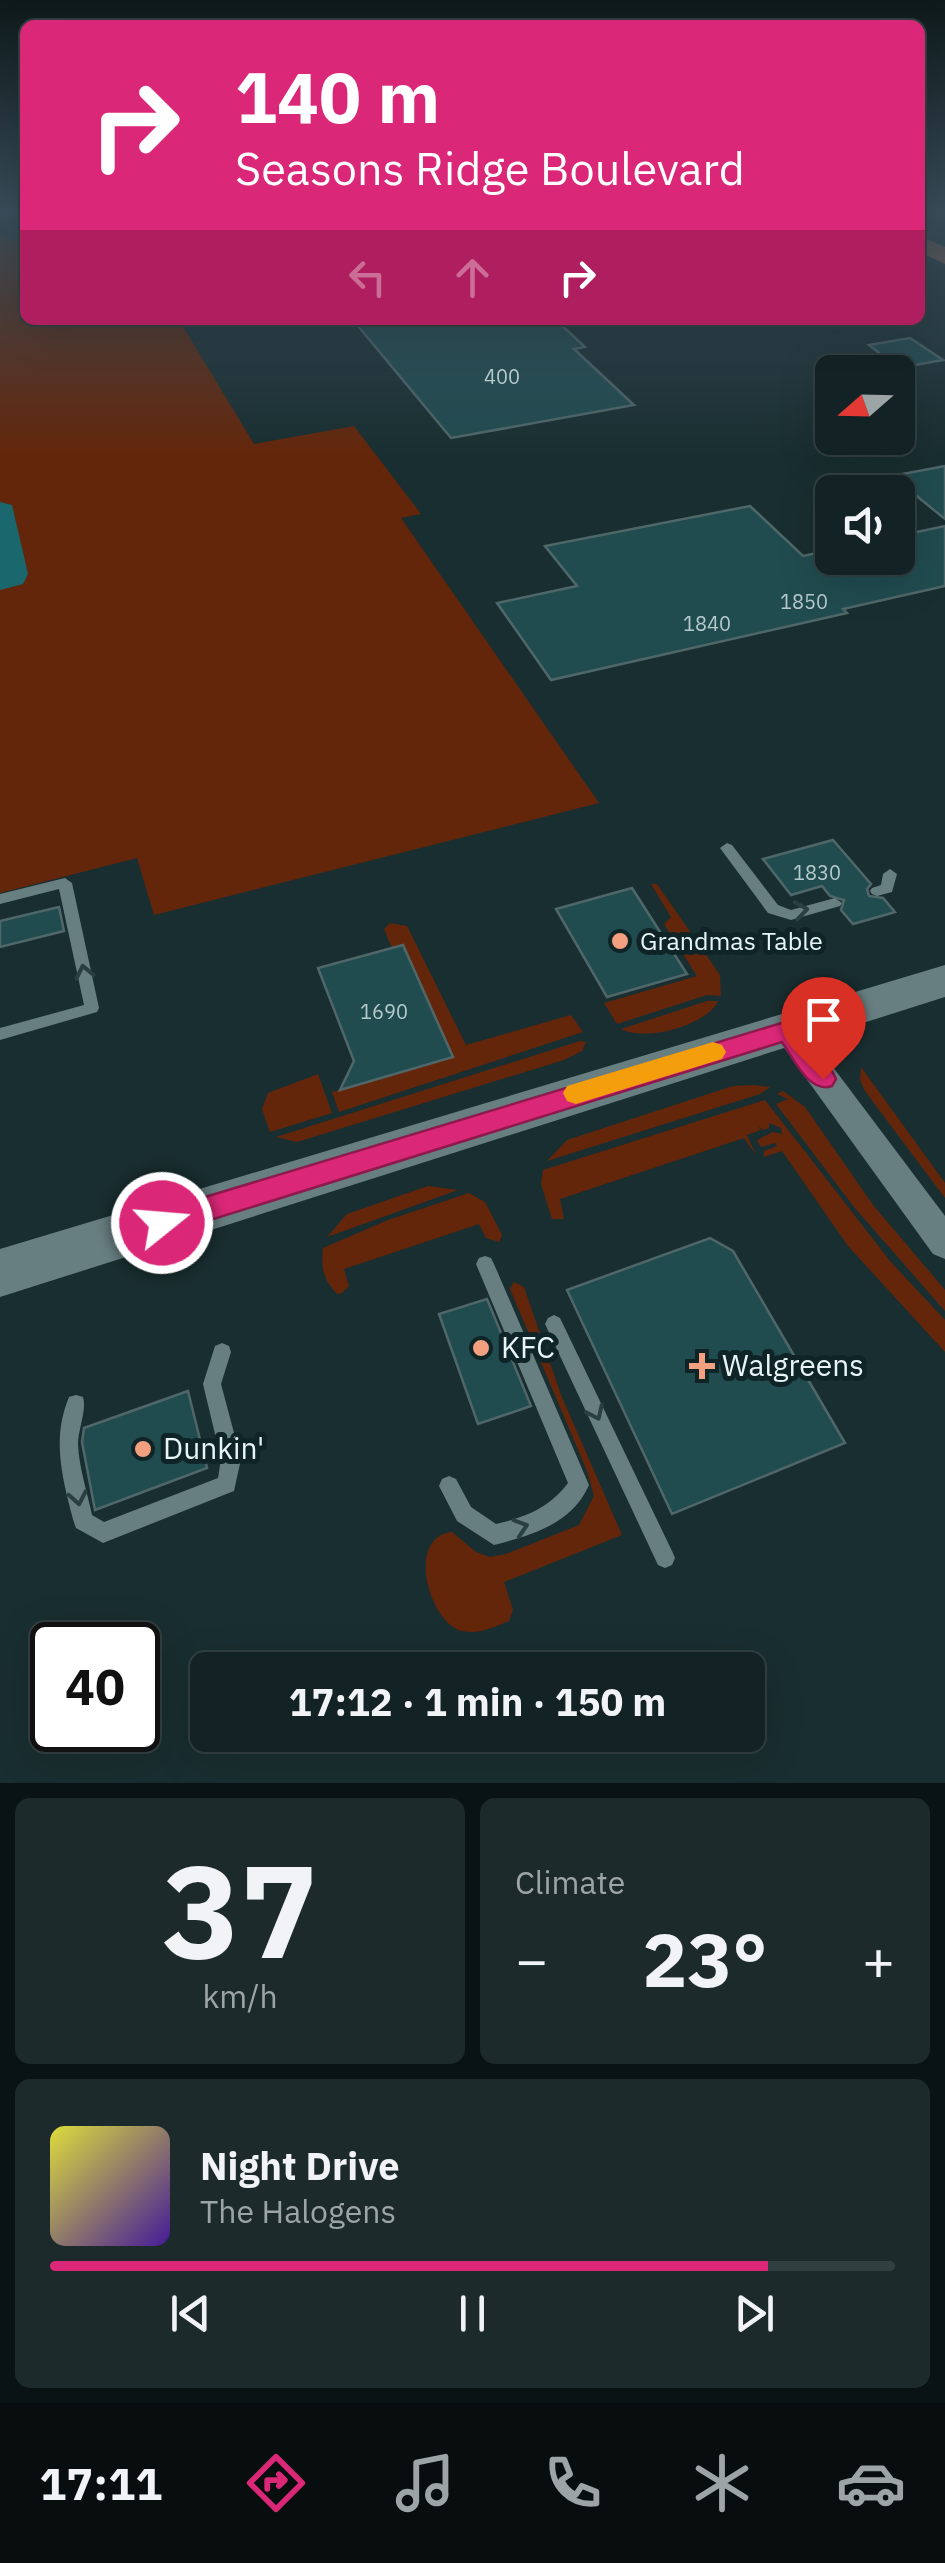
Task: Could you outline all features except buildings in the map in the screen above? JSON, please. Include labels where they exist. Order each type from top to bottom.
[{"type":"street","points":[[0,1273],[945,981]]},
{"type":"street","points":[[788,1030],[945,1243]]},
{"type":"lane","points":[[727,848],[773,909],[791,915],[836,903]]},
{"type":"lane","points":[[878,891],[888,889],[890,874]]},
{"type":"lane","points":[[0,900],[66,883],[92,1008],[0,1034]]},
{"type":"lane","points":[[449,1486],[464,1514],[494,1535],[531,1526],[563,1508],[579,1486],[485,1264]]},
{"type":"lane","points":[[554,1324],[665,1558]]},
{"type":"lane","points":[[76,1404],[68,1420],[67,1441],[83,1521],[103,1533],[144,1520],[227,1484],[232,1459],[212,1384],[222,1352]]},
{"type":"shaded area","points":[[0,292],[20,292],[20,325],[182,325],[254,444],[354,426],[421,514],[401,518],[599,803],[154,915],[137,858],[0,893]]},
{"type":"shaded area","points":[[651,884],[657,884],[720,975],[721,996],[707,995],[617,1024],[604,1003],[697,976],[664,924],[671,917]]},
{"type":"shaded area","points":[[390,923],[407,926],[466,1045],[571,1015],[583,1032],[339,1112],[332,1092],[453,1057],[404,946],[392,948],[384,929]]},
{"type":"shaded area","points":[[707,1001],[718,1001],[701,1018],[674,1029],[645,1034],[621,1029]]},
{"type":"shaded area","points":[[586,1042],[582,1051],[564,1060],[297,1142],[276,1137]]},
{"type":"shaded area","points":[[861,1067],[945,1183],[945,1198],[865,1091],[860,1080]]},
{"type":"shaded area","points":[[318,1074],[332,1113],[270,1132],[262,1109],[268,1093]]},
{"type":"shaded area","points":[[733,1086],[770,1087],[760,1094],[547,1161],[567,1140]]},
{"type":"shaded area","points":[[783,1091],[805,1107],[873,1205],[945,1290],[945,1311],[854,1207],[776,1104],[788,1099],[777,1094]]},
{"type":"shaded area","points":[[765,1100],[890,1261],[945,1320],[945,1352],[848,1246],[782,1151],[764,1157],[764,1151],[777,1146],[775,1143],[761,1147],[757,1140],[773,1132],[782,1134],[781,1128],[769,1123],[769,1128],[763,1130],[758,1126],[761,1130],[747,1135],[756,1155],[744,1138],[560,1199],[564,1219],[552,1219],[541,1184],[543,1170]]},
{"type":"shaded area","points":[[428,1186],[458,1190],[327,1237],[347,1214]]},
{"type":"shaded area","points":[[469,1193],[485,1202],[502,1235],[499,1242],[486,1238],[479,1224],[344,1269],[349,1286],[342,1293],[337,1294],[329,1283],[323,1267],[323,1248],[388,1220]]},
{"type":"shaded area","points":[[514,1282],[524,1287],[561,1395],[622,1535],[504,1582],[513,1610],[509,1621],[468,1632],[450,1625],[432,1597],[426,1563],[429,1548],[438,1537],[452,1532],[476,1552],[490,1557],[506,1554],[579,1525],[594,1496],[510,1289]]},
{"type":"water","points":[[0,502],[12,505],[28,574],[23,584],[0,590]]},
{"type":"slow traffic","points":[[576,1093],[713,1052]]},
{"type":"place","name":"Grandmas Table","points":[[620,941]]},
{"type":"place","name":"KFC","points":[[481,1348]]},
{"type":"place","name":"Walgreens","points":[[702,1366]]},
{"type":"place","name":"Dunkin'","points":[[143,1449]]},
{"type":"route","points":[[162,1223],[788,1030],[823,1079]]}]
